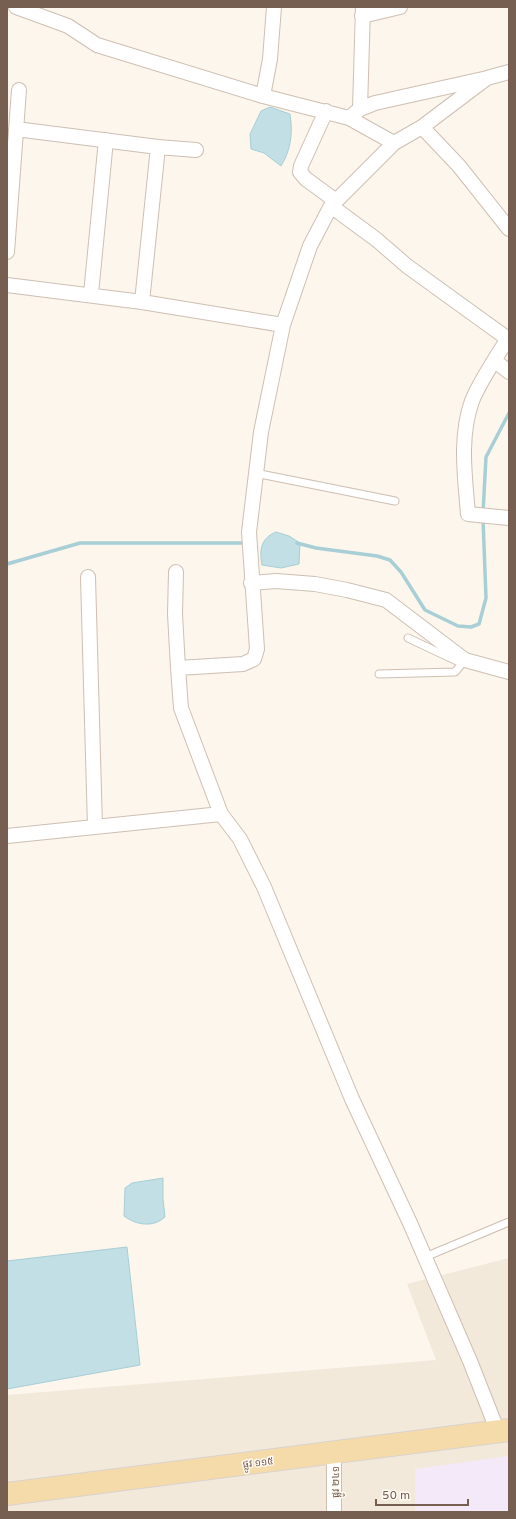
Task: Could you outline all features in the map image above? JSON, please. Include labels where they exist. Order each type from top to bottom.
[{"type":"main road","name":"ផ្លូវ ១១៥","points":[[7,1494],[503,1431]]},
{"type":"street","points":[[16,7],[68,26],[97,45],[263,96],[326,111],[348,118],[394,143]]},
{"type":"street","points":[[263,96],[270,59],[274,7]]},
{"type":"street","points":[[360,109],[362,12],[400,7]]},
{"type":"street","points":[[348,118],[360,109],[375,103],[509,72]]},
{"type":"street","points":[[178,668],[243,664],[251,662],[254,659],[256,649],[249,535],[255,473],[261,432],[284,325],[310,246],[333,203],[394,143],[422,127],[466,96],[487,78]]},
{"type":"street","points":[[7,252],[20,90]]},
{"type":"street","points":[[326,111],[301,166],[300,172],[333,203],[412,270],[447,293],[508,338],[472,400],[467,422],[464,449],[468,514],[509,518]]},
{"type":"street","points":[[422,127],[459,166],[509,229]]},
{"type":"street","points":[[16,129],[158,147],[196,150]]},
{"type":"street","points":[[91,294],[106,140]]},
{"type":"street","points":[[142,302],[158,147]]},
{"type":"street","points":[[7,285],[91,294],[284,325]]},
{"type":"street","points":[[495,361],[509,372]]},
{"type":"street","points":[[176,572],[175,614],[181,708],[222,814],[240,839],[264,887],[352,1099],[425,1257],[470,1362],[503,1431]]},
{"type":"street","points":[[88,577],[95,827]]},
{"type":"street","points":[[251,583],[276,581],[315,584],[386,600],[464,662],[509,672]]},
{"type":"street","points":[[7,836],[222,814]]},
{"type":"street","name":"ផ្លូវ ២៤១","points":[[334,1452],[334,1512]]},
{"type":"lane","points":[[255,473],[395,501]]},
{"type":"lane","points":[[379,674],[449,673],[455,672],[464,662],[408,638]]},
{"type":"lane","points":[[425,1257],[509,1222]]},
{"type":"shaded area","points":[[509,1258],[509,1512],[7,1512],[7,1395],[436,1360],[407,1284]]},
{"type":"shaded area","points":[[509,1456],[509,1512],[415,1512],[415,1469]]},
{"type":"water","points":[[270,107],[290,114],[291,128],[289,148],[281,166],[264,153],[251,149],[250,134],[261,111]]},
{"type":"water","points":[[276,532],[289,536],[300,543],[299,564],[281,568],[262,565],[262,545],[267,538]]},
{"type":"water","points":[[163,1178],[165,1217],[155,1223],[144,1224],[134,1222],[124,1216],[125,1188],[132,1183]]},
{"type":"water","points":[[127,1247],[140,1365],[7,1389],[7,1261]]},
{"type":"waterway","points":[[483,513],[486,457],[509,413]]},
{"type":"waterway","points":[[297,543],[316,548],[377,556],[390,560],[401,572],[425,610],[458,626],[471,627],[479,624],[486,598],[483,519]]},
{"type":"waterway","points":[[7,564],[80,543],[247,543]]}]
